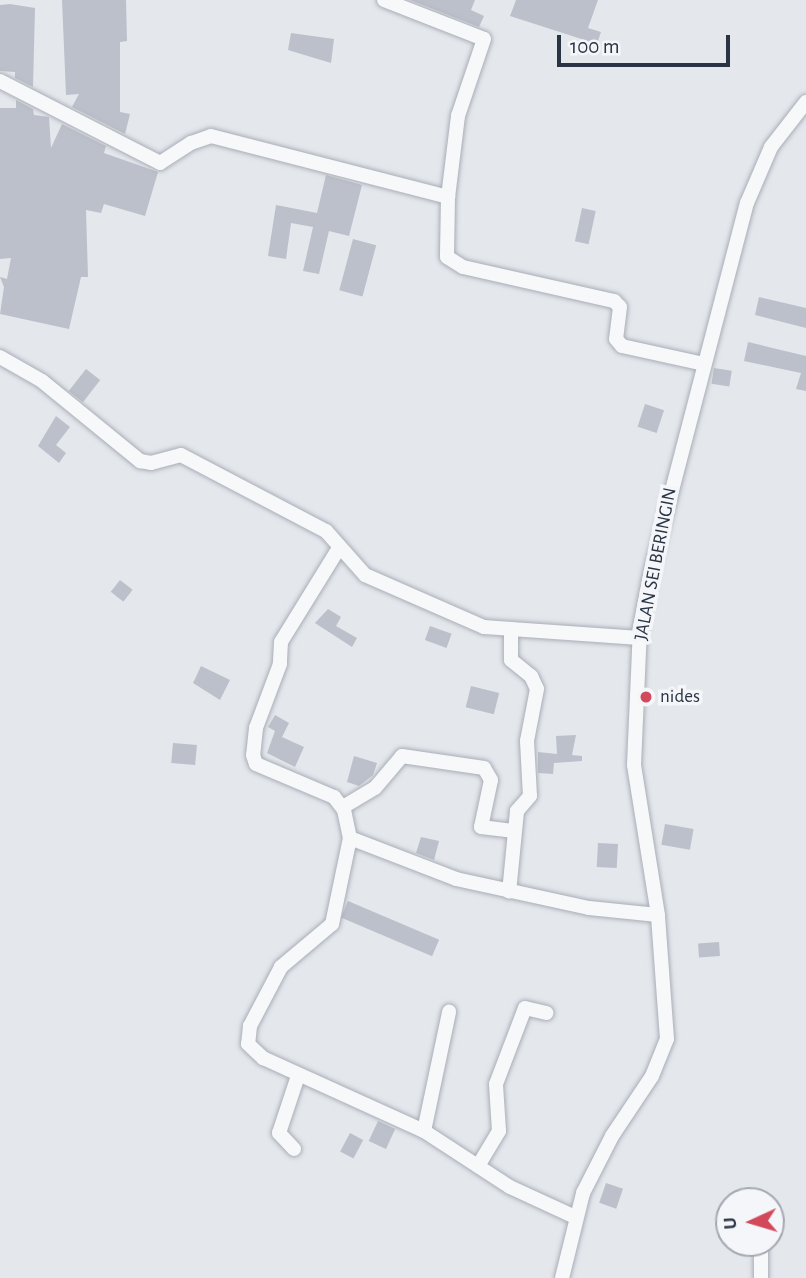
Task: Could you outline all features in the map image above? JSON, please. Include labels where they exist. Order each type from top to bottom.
[{"type":"street","points":[[384,0],[484,39],[458,116],[444,244],[451,261],[614,301],[620,307],[616,339],[622,346],[704,364]]},
{"type":"street","points":[[0,81],[160,163],[191,143],[211,136],[448,197]]},
{"type":"street","name":"JALAN SEI BERINGIN","points":[[562,1278],[575,1217],[594,1167],[652,1076],[667,1039],[658,915],[634,765],[640,638],[662,518],[747,203],[771,147],[806,102]]},
{"type":"street","points":[[0,357],[42,381],[140,461],[151,463],[181,455],[326,531],[365,575],[392,588],[424,598],[484,627],[640,638]]},
{"type":"street","points":[[339,548],[281,642],[280,664],[256,728],[253,755],[256,764],[330,794],[343,807],[350,838],[332,924],[281,967],[246,1036],[257,1055],[298,1076],[424,1131],[510,1187],[575,1217]]},
{"type":"street","points":[[509,892],[517,811],[530,796],[527,741],[537,690],[531,676],[511,660],[511,629]]},
{"type":"street","points":[[343,807],[375,788],[402,755],[484,768],[491,780],[481,827],[513,831]]},
{"type":"street","points":[[350,838],[456,879],[589,908],[658,915]]},
{"type":"street","points":[[478,1166],[499,1131],[496,1084],[524,1008],[546,1013]]},
{"type":"street","points":[[424,1131],[449,1012]]},
{"type":"street","points":[[294,1149],[281,1140],[279,1129],[298,1076]]},
{"type":"street","points":[[761,1257],[761,1278]]},
{"type":"building","points":[[62,0],[126,0],[127,41],[120,42],[120,112],[130,114],[125,134],[72,107],[79,94],[66,95]]},
{"type":"building","points":[[410,0],[475,0],[471,10],[484,16],[479,27]]},
{"type":"building","points":[[516,0],[598,0],[588,28],[601,32],[597,44],[510,16]]},
{"type":"building","points":[[0,5],[35,8],[33,87],[15,78],[15,72],[0,71]]},
{"type":"building","points":[[291,33],[334,39],[331,63],[288,50]]},
{"type":"building","points":[[16,100],[33,109],[34,115],[49,117],[51,148],[62,124],[106,146],[104,153],[158,172],[145,216],[104,204],[101,213],[86,210],[88,277],[81,277],[69,329],[0,314],[4,287],[0,277],[7,279],[11,258],[0,259],[0,108],[16,108]]},
{"type":"building","points":[[326,175],[362,185],[349,236],[329,231],[319,274],[303,271],[313,227],[291,223],[286,259],[268,256],[276,205],[317,213]]},
{"type":"building","points":[[582,208],[596,211],[589,244],[575,241]]},
{"type":"building","points":[[353,239],[376,245],[362,296],[339,290]]},
{"type":"building","points":[[759,297],[806,308],[806,328],[755,315]]},
{"type":"building","points":[[748,342],[806,356],[806,391],[796,389],[801,373],[744,361]]},
{"type":"building","points":[[714,368],[732,371],[729,387],[711,384]]},
{"type":"building","points":[[86,369],[100,380],[83,402],[69,391]]},
{"type":"building","points":[[645,404],[664,410],[657,433],[638,427]]},
{"type":"building","points":[[56,416],[70,427],[56,445],[66,453],[59,463],[38,446]]},
{"type":"building","points":[[120,580],[133,590],[123,602],[111,592]]},
{"type":"building","points":[[328,609],[341,617],[336,626],[357,638],[352,647],[315,623]]},
{"type":"building","points":[[430,626],[452,634],[446,648],[425,640]]},
{"type":"building","points":[[201,666],[230,680],[220,700],[193,683]]},
{"type":"building","points":[[471,686],[499,693],[494,714],[466,707]]},
{"type":"building","points":[[275,715],[289,723],[282,737],[304,747],[295,767],[267,753],[275,731],[268,727]]},
{"type":"building","points":[[576,735],[572,755],[582,756],[582,761],[554,763],[553,774],[538,773],[538,752],[557,754],[556,736]]},
{"type":"building","points":[[173,743],[197,745],[195,765],[171,763]]},
{"type":"building","points":[[354,756],[377,763],[373,775],[359,786],[347,782]]},
{"type":"building","points":[[665,824],[694,829],[690,850],[661,845]]},
{"type":"building","points":[[421,837],[439,841],[434,860],[416,853]]},
{"type":"building","points":[[598,843],[618,844],[617,868],[597,867]]},
{"type":"building","points":[[348,901],[439,940],[432,956],[341,918]]},
{"type":"building","points":[[719,942],[720,956],[699,957],[698,943]]},
{"type":"building","points":[[378,1121],[395,1129],[386,1149],[369,1141]]},
{"type":"building","points":[[350,1133],[363,1140],[353,1159],[340,1152]]},
{"type":"building","points":[[606,1183],[623,1189],[616,1209],[599,1203]]},
{"type":"place","name":"nides","points":[[646,697]]}]
